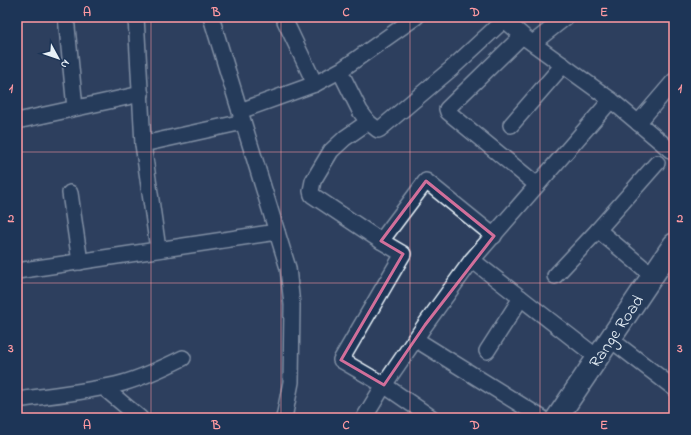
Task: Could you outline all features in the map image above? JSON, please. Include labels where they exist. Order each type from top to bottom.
[{"type":"main road","name":"Range Road","points":[[557,418],[674,244]]},
{"type":"street","points":[[66,17],[75,108]]},
{"type":"street","points":[[136,17],[143,144],[158,249]]},
{"type":"street","points":[[211,17],[288,268],[292,305],[291,382],[284,418]]},
{"type":"street","points":[[286,17],[285,21],[316,84]]},
{"type":"street","points":[[143,144],[241,116],[316,84],[340,70],[416,17]]},
{"type":"street","points":[[537,186],[447,110],[528,40],[566,17]]},
{"type":"street","points":[[340,70],[360,111],[368,122],[378,130],[451,69],[502,19],[528,40],[612,100],[674,153]]},
{"type":"street","points":[[511,125],[563,65]]},
{"type":"street","points":[[638,123],[674,81]]},
{"type":"street","points":[[17,121],[140,94]]},
{"type":"street","points":[[364,418],[415,339],[472,260],[612,100]]},
{"type":"street","points":[[368,122],[345,138],[331,151],[313,181],[311,191],[312,195],[403,254],[341,360],[384,385],[432,418]]},
{"type":"street","points":[[555,276],[598,230],[656,163]]},
{"type":"street","points":[[381,241],[426,180],[494,236]]},
{"type":"street","points":[[70,193],[80,262]]},
{"type":"street","points":[[598,230],[653,276]]},
{"type":"street","points":[[17,271],[277,232]]},
{"type":"street","points":[[472,260],[598,358]]},
{"type":"street","points":[[486,351],[521,298]]},
{"type":"street","points":[[415,339],[542,418]]},
{"type":"street","points":[[610,340],[674,388]]},
{"type":"street","points":[[17,400],[104,387],[142,377],[183,358]]},
{"type":"street","points":[[104,387],[140,418]]},
{"type":"highlighted area","points":[[426,181],[494,236],[425,325],[384,385],[341,360],[403,254],[381,241]]}]
